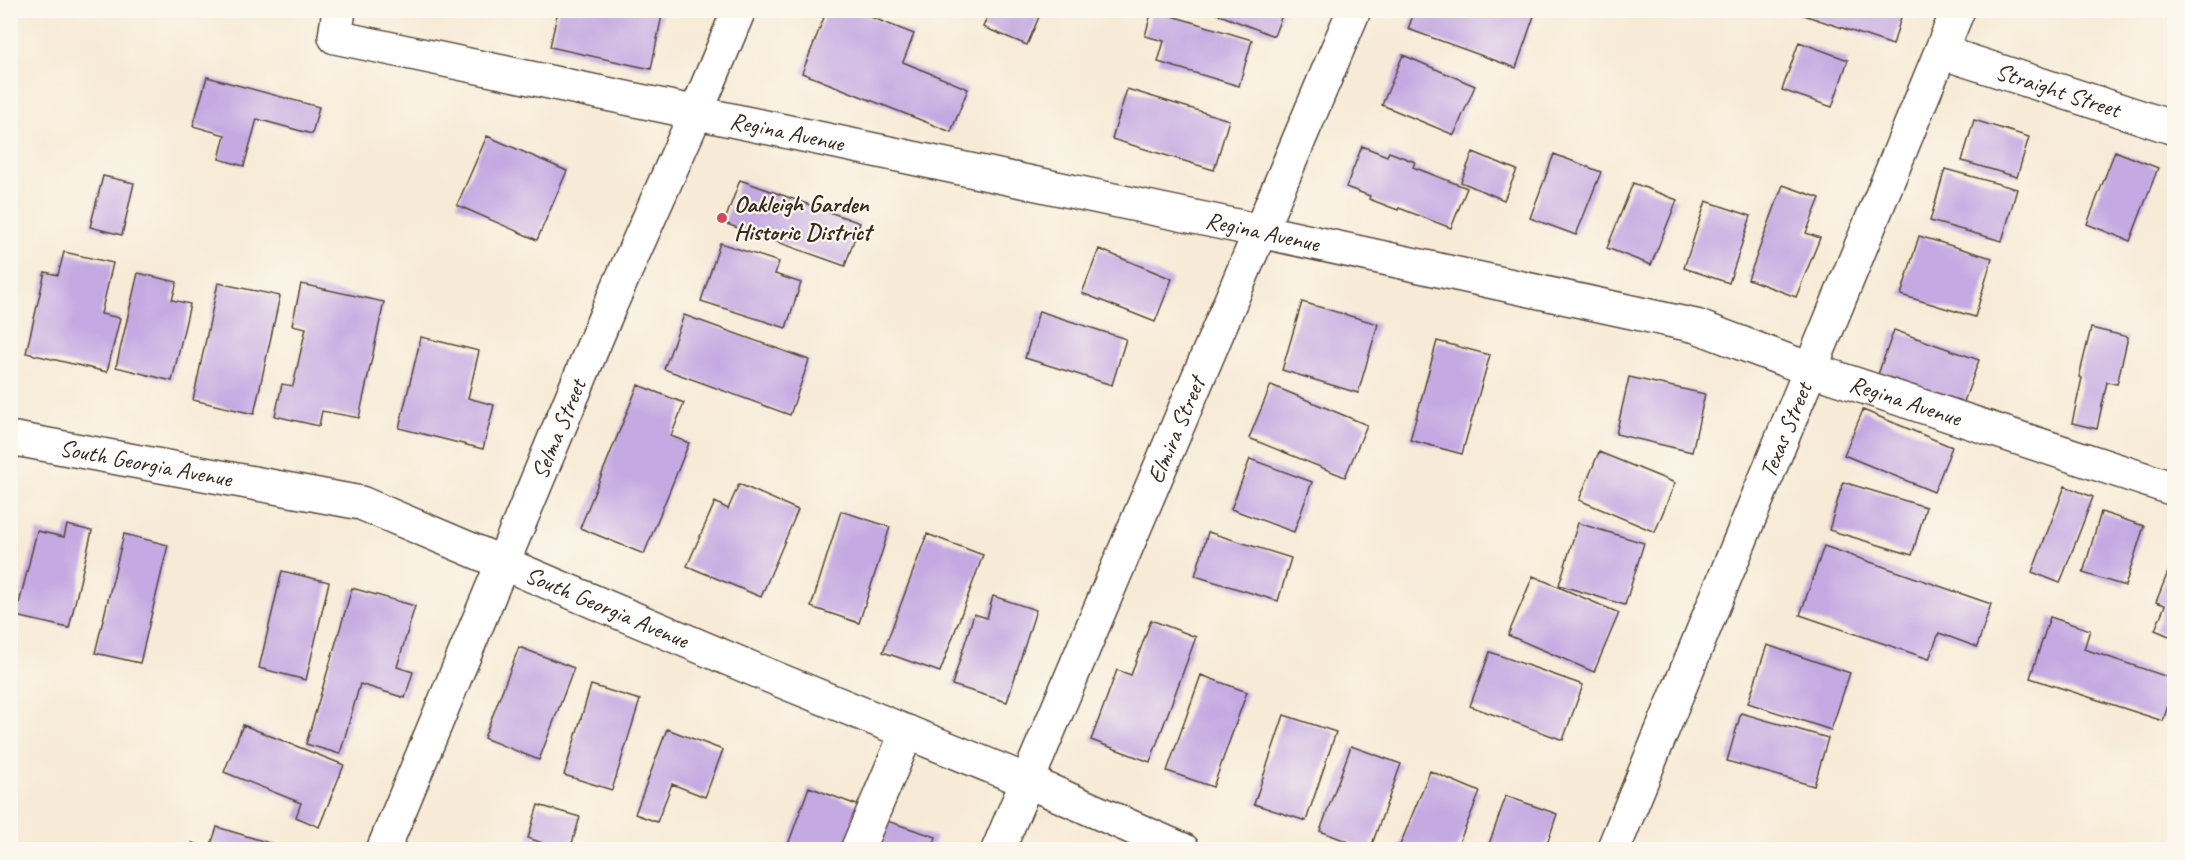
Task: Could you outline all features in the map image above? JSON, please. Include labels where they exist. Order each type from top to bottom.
[{"type":"street","name":"Selma Street","points":[[383,849],[609,308],[739,10]]},
{"type":"street","name":"Elmira Street","points":[[998,849],[1354,10]]},
{"type":"street","name":"Texas Street","points":[[1612,849],[1958,10]]},
{"type":"street","name":"Regina Avenue","points":[[337,24],[696,113],[1261,231],[1696,326],[1809,369],[2175,489]]},
{"type":"street","name":"Straight Street","points":[[1941,52],[2175,128]]},
{"type":"street","name":"South Georgia Avenue","points":[[10,438],[361,503],[1027,781],[1183,849]]},
{"type":"street","points":[[857,849],[907,732]]},
{"type":"building","points":[[558,10],[643,10],[662,15],[651,69],[550,47]]},
{"type":"building","points":[[827,10],[853,10],[914,34],[903,62],[968,89],[951,132],[802,73]]},
{"type":"building","points":[[990,10],[1042,10],[1027,45],[983,27]]},
{"type":"building","points":[[1152,10],[1252,40],[1239,86],[1158,62],[1164,41],[1145,36]]},
{"type":"building","points":[[1207,10],[1284,10],[1274,36]]},
{"type":"building","points":[[1415,10],[1518,10],[1534,16],[1516,68],[1408,29]]},
{"type":"building","points":[[1789,10],[1903,10],[1893,45]]},
{"type":"building","points":[[1799,42],[1848,60],[1832,107],[1782,90]]},
{"type":"building","points":[[1403,55],[1475,86],[1454,135],[1382,105]]},
{"type":"building","points":[[207,77],[319,107],[312,134],[257,119],[244,166],[219,159],[225,135],[193,126]]},
{"type":"building","points":[[1127,89],[1229,120],[1214,170],[1112,139]]},
{"type":"building","points":[[1974,120],[2029,137],[2017,177],[1962,161]]},
{"type":"building","points":[[487,136],[567,171],[537,240],[457,205]]},
{"type":"building","points":[[1362,146],[1387,156],[1389,152],[1415,162],[1413,167],[1467,188],[1451,228],[1369,199],[1370,196],[1346,187]]},
{"type":"building","points":[[2115,151],[2158,168],[2130,241],[2087,224]]},
{"type":"building","points":[[1473,152],[1517,170],[1504,200],[1461,182]]},
{"type":"building","points":[[1554,154],[1601,172],[1576,235],[1530,218]]},
{"type":"building","points":[[1945,169],[2017,189],[2002,241],[1930,221]]},
{"type":"building","points":[[103,176],[134,183],[122,235],[90,227]]},
{"type":"building","points":[[740,180],[860,223],[845,266],[724,223]]},
{"type":"building","points":[[1633,183],[1677,200],[1651,265],[1607,248]]},
{"type":"building","points":[[1783,185],[1820,198],[1806,233],[1820,238],[1796,297],[1748,279]]},
{"type":"building","points":[[1706,201],[1751,216],[1729,283],[1684,268]]},
{"type":"building","points":[[1919,236],[1992,258],[1975,317],[1901,295]]},
{"type":"building","points":[[720,243],[779,262],[775,274],[801,283],[786,328],[701,301]]},
{"type":"building","points":[[1099,249],[1172,279],[1155,322],[1082,293]]},
{"type":"building","points":[[64,252],[113,263],[101,314],[120,318],[107,372],[26,353],[45,272],[58,275]]},
{"type":"building","points":[[138,273],[177,282],[172,300],[190,304],[172,381],[116,367]]},
{"type":"building","points":[[218,283],[280,296],[254,414],[193,400]]},
{"type":"building","points":[[301,284],[384,302],[359,418],[322,411],[319,426],[275,416],[282,384],[293,386],[306,328],[292,325]]},
{"type":"building","points":[[1302,302],[1378,324],[1358,393],[1282,370]]},
{"type":"building","points":[[1039,311],[1126,339],[1112,385],[1025,358]]},
{"type":"building","points":[[684,315],[809,360],[790,415],[664,369]]},
{"type":"building","points":[[2091,328],[2128,337],[2117,384],[2107,382],[2097,429],[2072,423],[2082,378],[2079,377]]},
{"type":"building","points":[[1894,330],[1979,360],[1961,410],[1876,380]]},
{"type":"building","points":[[421,337],[479,351],[468,398],[494,405],[483,449],[399,428]]},
{"type":"building","points":[[1437,341],[1490,355],[1462,454],[1410,440]]},
{"type":"building","points":[[1629,377],[1705,394],[1692,452],[1616,434]]},
{"type":"building","points":[[638,385],[684,403],[671,436],[689,443],[644,554],[580,528]]},
{"type":"building","points":[[1271,385],[1367,425],[1345,477],[1249,438]]},
{"type":"building","points":[[1863,410],[1952,447],[1934,492],[1844,455]]},
{"type":"building","points":[[1599,452],[1675,483],[1655,532],[1579,500]]},
{"type":"building","points":[[1250,459],[1312,482],[1294,532],[1231,509]]},
{"type":"building","points":[[1843,482],[1926,507],[1912,555],[1829,530]]},
{"type":"building","points":[[739,484],[798,510],[761,597],[687,566],[715,502],[728,509]]},
{"type":"building","points":[[2065,486],[2093,497],[2060,583],[2032,572]]},
{"type":"building","points":[[841,511],[890,527],[859,623],[811,607]]},
{"type":"building","points":[[2101,512],[2144,526],[2125,586],[2083,573]]},
{"type":"building","points":[[1578,523],[1644,543],[1625,605],[1559,585]]},
{"type":"building","points":[[67,525],[92,531],[69,628],[16,616],[37,531],[64,537]]},
{"type":"building","points":[[1208,532],[1291,558],[1278,601],[1195,576]]},
{"type":"building","points":[[124,534],[168,545],[140,663],[95,653]]},
{"type":"building","points":[[927,534],[983,555],[940,672],[883,652]]},
{"type":"building","points":[[1824,546],[1991,604],[1977,647],[1939,633],[1929,659],[1800,615]]},
{"type":"building","points":[[2174,557],[2174,638],[2155,630],[2165,605],[2156,602]]},
{"type":"building","points":[[282,571],[329,582],[306,680],[259,668]]},
{"type":"building","points":[[1533,576],[1619,613],[1594,672],[1508,635]]},
{"type":"building","points":[[352,588],[415,606],[397,667],[413,672],[405,698],[360,684],[340,754],[306,744]]},
{"type":"building","points":[[993,596],[1036,610],[1007,702],[952,685],[974,614],[987,618]]},
{"type":"building","points":[[2050,617],[2090,630],[2084,649],[2174,679],[2174,687],[2163,721],[2030,678]]},
{"type":"building","points":[[1151,620],[1196,637],[1150,762],[1091,740],[1117,670],[1131,675]]},
{"type":"building","points":[[1767,645],[1850,673],[1831,730],[1748,703]]},
{"type":"building","points":[[519,647],[574,668],[539,760],[484,738]]},
{"type":"building","points":[[1490,652],[1583,685],[1563,740],[1470,706]]},
{"type":"building","points":[[1201,675],[1247,692],[1213,787],[1167,771]]},
{"type":"building","points":[[591,685],[640,700],[612,790],[564,775]]},
{"type":"building","points":[[1741,713],[1828,738],[1814,786],[1727,761]]},
{"type":"building","points":[[1284,715],[1336,732],[1306,821],[1254,804]]},
{"type":"building","points":[[243,725],[344,765],[319,827],[296,817],[301,803],[224,772]]},
{"type":"building","points":[[667,729],[723,750],[705,797],[672,784],[657,822],[635,814]]},
{"type":"building","points":[[1351,746],[1401,764],[1370,850],[1320,831]]},
{"type":"building","points":[[1430,771],[1480,792],[1456,850],[1398,850]]},
{"type":"building","points":[[809,787],[862,807],[846,850],[786,850]]},
{"type":"building","points":[[1506,796],[1557,814],[1545,850],[1487,850]]},
{"type":"building","points":[[538,805],[580,817],[570,850],[563,850],[528,838]]},
{"type":"building","points":[[881,819],[936,837],[932,850],[871,850]]},
{"type":"building","points":[[217,827],[279,846],[278,850],[190,850],[192,843],[210,848]]},
{"type":"place","name":"Oakleigh Garden Historic District","points":[[722,218]]}]
